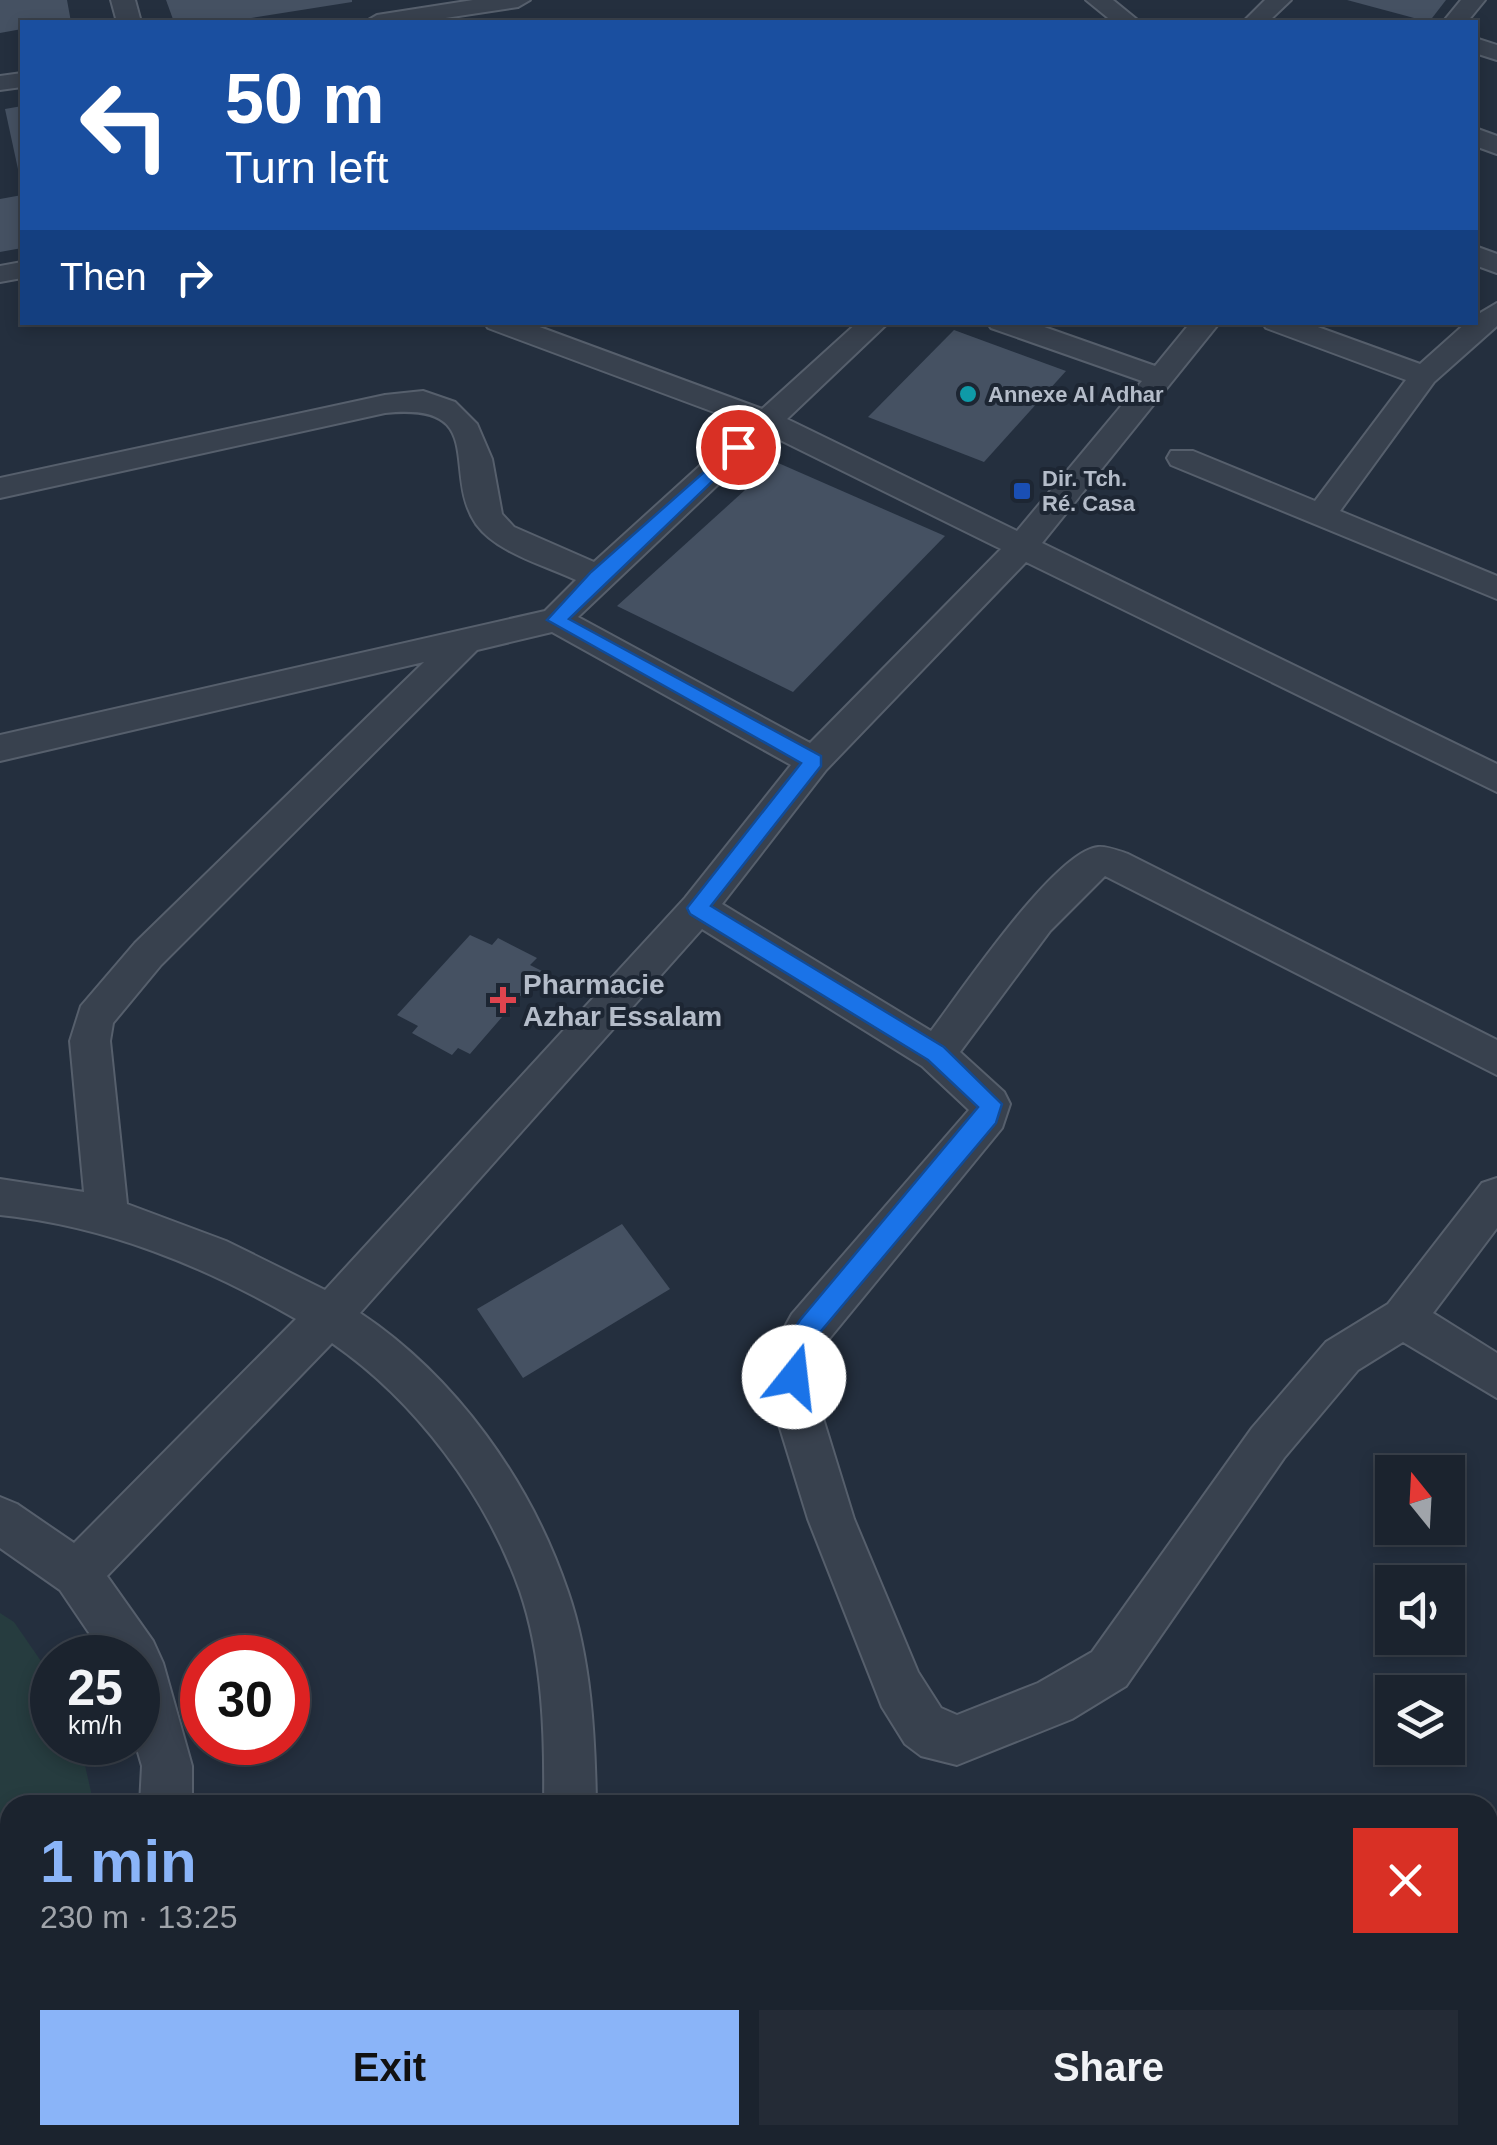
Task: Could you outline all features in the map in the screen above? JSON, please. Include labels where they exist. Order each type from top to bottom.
[{"type":"street","points":[[390,20],[515,0]]},
{"type":"street","points":[[1098,0],[1125,20]]},
{"type":"street","points":[[1258,20],[1280,0]]},
{"type":"street","points":[[1457,20],[1473,0]]},
{"type":"street","points":[[1322,514],[1424,376],[1497,311]]},
{"type":"street","points":[[506,325],[766,422],[1497,778]]},
{"type":"street","points":[[0,748],[556,620],[872,325]]},
{"type":"street","points":[[1010,325],[1162,378]]},
{"type":"street","points":[[77,1573],[330,1315],[698,908],[814,761],[1021,548],[1204,325]]},
{"type":"street","points":[[1284,325],[1424,376]]},
{"type":"street","points":[[0,488],[366,408],[423,400],[444,408],[462,424],[477,459],[483,507],[503,534],[598,577]]},
{"type":"street","points":[[1182,458],[1497,588]]},
{"type":"street","points":[[556,620],[814,761]]},
{"type":"street","points":[[107,1216],[90,1041],[95,1017],[148,954],[466,641]]},
{"type":"street","points":[[936,1054],[1051,907],[1088,867],[1100,860],[1115,864],[1497,1059]]},
{"type":"street","points":[[698,908],[936,1054],[990,1104],[988,1116],[808,1328],[793,1352],[794,1402],[831,1519],[900,1689],[922,1726],[939,1738],[957,1740],[1038,1707],[1109,1669],[1268,1443],[1342,1356],[1403,1318],[1497,1196]]},
{"type":"street","points":[[0,1198],[107,1216],[259,1274],[330,1315],[392,1365],[451,1421],[506,1507],[547,1600],[570,1747],[570,1795]]},
{"type":"street","points":[[1403,1318],[1497,1377]]},
{"type":"street","points":[[0,1520],[77,1573],[120,1635]]},
{"type":"street","points":[[160,1744],[166,1766],[166,1795]]},
{"type":"green space","points":[[0,1613],[14,1622],[30,1645],[30,1765],[85,1765],[92,1795],[0,1795]]},
{"type":"building","points":[[0,0],[67,0],[71,20],[20,20],[20,29],[0,33]]},
{"type":"building","points":[[166,0],[352,0],[239,20],[173,20]]},
{"type":"building","points":[[1347,0],[1446,0],[1431,20]]},
{"type":"building","points":[[20,106],[20,178],[5,109]]},
{"type":"building","points":[[20,195],[20,248],[0,252],[0,199]]},
{"type":"building","name":"Annexe Al Adhar","points":[[954,330],[1066,371],[984,462],[868,417]]},
{"type":"building","points":[[776,462],[945,536],[793,692],[617,606]]},
{"type":"building","points":[[470,935],[492,945],[498,938],[537,958],[530,965],[542,971],[470,1054],[458,1048],[452,1055],[412,1033],[418,1026],[397,1015]]},
{"type":"building","points":[[622,1224],[670,1289],[523,1378],[477,1309]]},
{"type":"place","name":"Annexe Al Adhar","points":[[968,394]]},
{"type":"place","name":"Dir. Tch. Ré. Casa","points":[[1022,491]]},
{"type":"place","name":"Pharmacie Azhar Essalam","points":[[503,1000]]},
{"type":"route","points":[[738,447],[556,620],[814,761],[698,908],[936,1054],[990,1104],[988,1116],[808,1328],[793,1352],[794,1377]]}]
